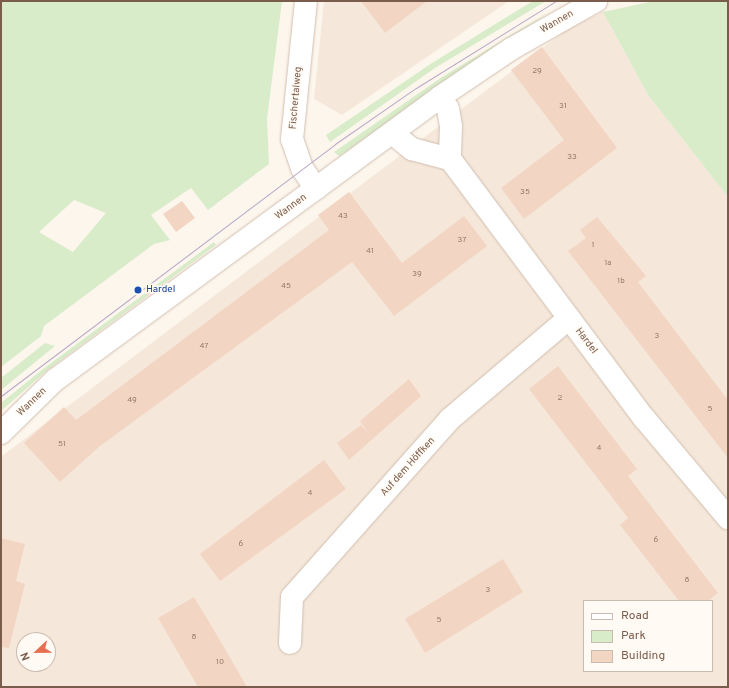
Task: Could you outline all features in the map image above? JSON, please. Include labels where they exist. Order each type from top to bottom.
[{"type":"street","name":"Fischertalweg","points":[[306,1],[292,139],[302,168],[316,189]]},
{"type":"street","name":"Wannen","points":[[1,433],[55,380],[440,97],[511,49],[596,1]]},
{"type":"street","points":[[392,133],[412,149],[450,159],[451,126],[448,109],[440,97]]},
{"type":"street","name":"Hardel","points":[[450,159],[644,418],[728,518]]},
{"type":"street","name":"Auf dem Höffken","points":[[290,643],[292,597],[450,419],[569,318]]},
{"type":"shaded area","points":[[324,1],[509,1],[342,115],[314,99]]},
{"type":"shaded area","points":[[603,12],[648,95],[728,197],[728,687],[1,687],[2,456],[569,28]]},
{"type":"green space","points":[[1,1],[282,1],[267,119],[269,164],[208,210],[191,188],[151,215],[170,240],[154,244],[44,326],[41,336],[1,367]],"holes":[[[74,200],[106,213],[73,252],[39,232]]]},
{"type":"green space","points":[[533,1],[546,1],[435,68],[330,142],[326,135],[432,63]]},
{"type":"green space","points":[[654,1],[728,1],[728,197],[648,95],[603,12]]},
{"type":"green space","points":[[549,12],[339,156],[334,152],[442,77]]},
{"type":"green space","points":[[214,242],[216,245],[45,372],[1,411],[1,403],[43,369]]},
{"type":"green space","points":[[45,343],[55,346],[1,390],[1,378]]},
{"type":"building","points":[[361,1],[427,1],[385,33]]},
{"type":"building","points":[[542,47],[617,148],[524,219],[501,188],[564,140],[511,70]]},
{"type":"building","points":[[349,192],[402,263],[464,216],[487,246],[394,316],[352,262],[100,446],[60,482],[24,443],[64,407],[76,420],[329,230],[318,215]]},
{"type":"building","points":[[182,201],[195,218],[176,232],[163,214]]},
{"type":"building","points":[[597,217],[646,276],[638,282],[728,400],[728,458],[568,251],[586,238],[580,230]]},
{"type":"building","points":[[558,366],[637,469],[628,476],[718,593],[709,600],[678,600],[620,525],[628,518],[529,389]]},
{"type":"building","points":[[409,379],[421,396],[349,460],[337,443],[361,425],[368,433],[360,421]]},
{"type":"building","points":[[324,460],[346,489],[220,581],[200,554]]},
{"type":"building","points":[[1,538],[25,544],[16,581],[25,584],[9,648],[1,647]]},
{"type":"building","points":[[503,559],[523,592],[425,653],[405,619]]},
{"type":"building","points":[[194,597],[247,687],[198,687],[158,618]]},
{"type":"tram line","points":[[1,396],[335,144],[416,88],[556,1]]},
{"type":"place","name":"Hardel","points":[[138,290]]}]
